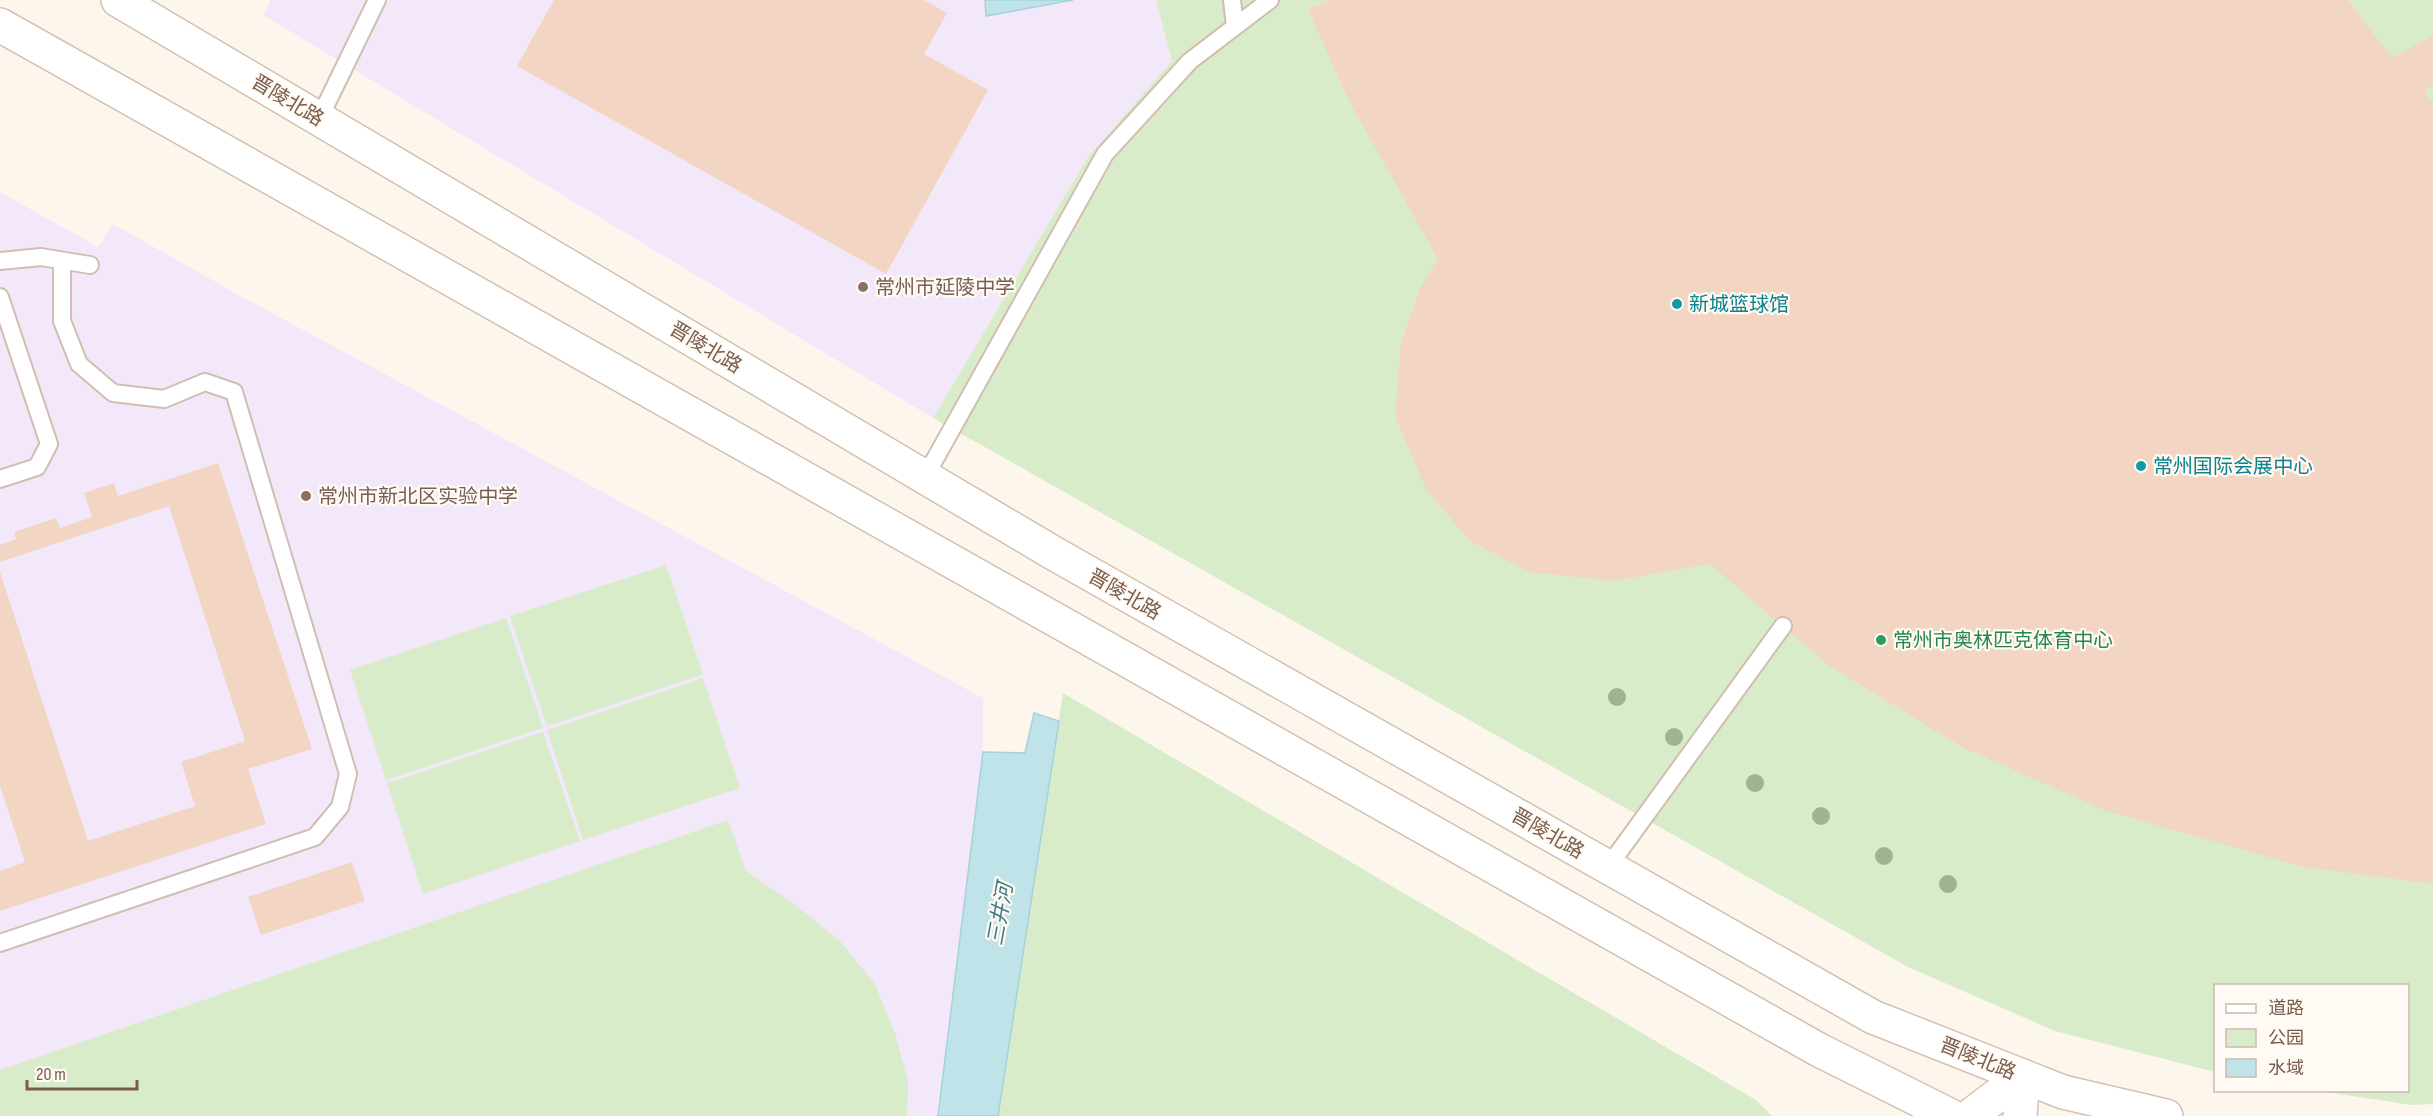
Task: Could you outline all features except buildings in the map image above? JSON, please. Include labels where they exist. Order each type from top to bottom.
[{"type":"main road","name":"晋陵北路","points":[[118,0],[1055,554],[1872,1017],[2063,1092],[2166,1116]]},
{"type":"main road","points":[[0,25],[1819,1050],[1952,1116]]},
{"type":"main road","points":[[1970,1116],[2023,1076]]},
{"type":"main road","points":[[2020,1116],[2023,1076]]},
{"type":"lane","points":[[319,119],[377,0]]},
{"type":"lane","points":[[1232,0],[1235,26]]},
{"type":"lane","points":[[925,477],[1105,154],[1190,61],[1269,0]]},
{"type":"lane","points":[[0,261],[41,257],[90,265]]},
{"type":"lane","points":[[0,943],[315,837],[340,807],[348,774],[234,392],[205,382],[164,399],[113,393],[79,364],[62,321],[62,261]]},
{"type":"lane","points":[[0,297],[49,444],[37,467],[0,479]]},
{"type":"lane","points":[[1608,867],[1783,626]]},
{"type":"shaded area","name":"常州市延陵中学","points":[[271,0],[985,0],[987,16],[1073,0],[1156,0],[1172,61],[1088,157],[933,418],[263,15]]},
{"type":"shaded area","name":"常州市新北区实验中学","points":[[0,192],[98,247],[113,224],[239,295],[983,698],[983,752],[938,1116],[0,1116]]},
{"type":"green space","name":"常州市奥林匹克体育中心","points":[[1156,0],[2433,0],[2433,1104],[2411,1105],[2326,1092],[2409,1092],[2409,984],[2214,984],[2214,1072],[2055,1031],[1908,967],[933,418],[1088,157],[1172,61]]},
{"type":"green space","points":[[666,565],[703,674],[547,726],[510,616]]},
{"type":"green space","points":[[506,618],[543,728],[386,780],[350,670]]},
{"type":"green space","points":[[703,678],[740,788],[583,840],[547,730]]},
{"type":"green space","points":[[1063,693],[1756,1100],[1772,1116],[998,1116]]},
{"type":"green space","points":[[543,732],[580,841],[423,894],[387,783]]},
{"type":"green space","points":[[728,820],[746,871],[793,903],[840,941],[875,984],[895,1033],[908,1082],[907,1116],[0,1116],[0,1070]]},
{"type":"water","points":[[985,0],[1073,0],[986,16]]},
{"type":"water","name":"三井河","points":[[1034,713],[1059,721],[998,1116],[938,1116],[983,752],[1025,753]]},
{"type":"place","name":"常州市延陵中学","points":[[863,287]]},
{"type":"place","name":"新城篮球馆","points":[[1677,304]]},
{"type":"place","name":"常州国际会展中心","points":[[2141,466]]},
{"type":"place","name":"常州市新北区实验中学","points":[[306,496]]},
{"type":"place","name":"常州市奥林匹克体育中心","points":[[1881,640]]}]
